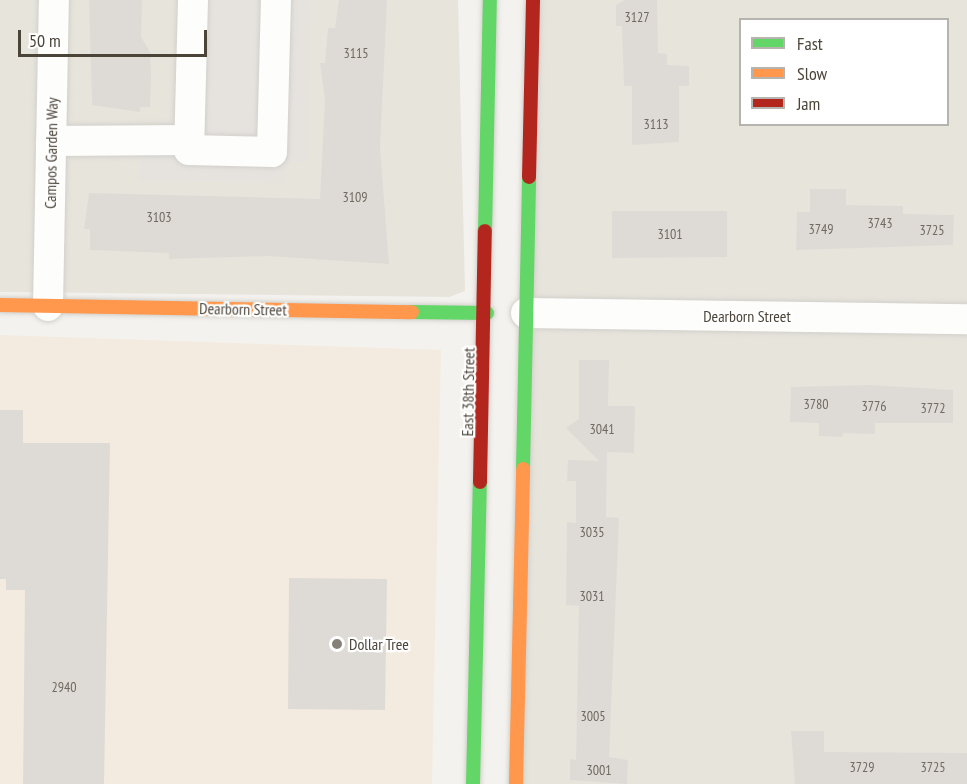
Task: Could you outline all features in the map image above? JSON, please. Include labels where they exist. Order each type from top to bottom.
[{"type":"main road","name":"East 38th Street","points":[[473,784],[487,313],[490,0]]},
{"type":"main road","points":[[516,784],[533,0]]},
{"type":"main road","name":"Dearborn Street","points":[[0,305],[487,313]]},
{"type":"street","name":"Campos Garden Way","points":[[48,306],[54,0]]},
{"type":"street","points":[[193,0],[189,150],[272,152],[276,0]]},
{"type":"street","points":[[51,141],[189,140]]},
{"type":"street","name":"Dearborn Street","points":[[526,313],[967,318]]},
{"type":"shaded area","points":[[0,0],[458,0],[465,291],[449,297],[0,292]]},
{"type":"shaded area","points":[[177,0],[311,0],[308,162],[286,161],[285,183],[139,181],[141,127],[175,128]]},
{"type":"shaded area","points":[[536,0],[967,0],[967,784],[520,784]]},
{"type":"shaded area","points":[[0,335],[441,350],[432,784],[0,784]]},
{"type":"building","points":[[89,0],[142,0],[141,37],[150,52],[150,107],[140,107],[140,112],[92,105]]},
{"type":"building","points":[[339,0],[387,0],[380,148],[389,264],[268,256],[169,259],[169,253],[90,250],[90,229],[84,229],[89,193],[320,199],[325,100],[320,63],[325,63],[328,28],[335,28]]},
{"type":"building","points":[[625,0],[657,0],[658,53],[667,54],[667,65],[689,66],[689,86],[679,86],[679,142],[632,145],[632,86],[624,86],[622,26],[616,26],[616,5]]},
{"type":"building","points":[[810,189],[846,189],[846,205],[903,206],[903,214],[954,215],[953,245],[796,250],[797,212],[810,212]]},
{"type":"building","points":[[612,211],[727,211],[727,257],[612,258]]},
{"type":"building","points":[[579,360],[609,360],[608,406],[635,406],[634,453],[607,452],[606,517],[619,518],[609,757],[628,760],[627,784],[570,780],[570,759],[576,760],[579,606],[566,605],[567,522],[576,523],[576,481],[567,481],[568,460],[599,461],[566,428],[579,419]]},
{"type":"building","points":[[871,385],[953,390],[953,423],[875,423],[875,434],[843,433],[842,437],[819,436],[819,423],[790,422],[791,387]]},
{"type":"building","points":[[0,410],[23,410],[23,443],[110,443],[104,784],[23,784],[25,590],[6,590],[6,579],[0,579]]},
{"type":"building","name":"Dollar Tree","points":[[289,578],[387,579],[385,710],[288,709]]},
{"type":"building","points":[[791,731],[824,731],[824,752],[967,753],[967,784],[795,784]]},
{"type":"traffic: fast","points":[[485,231],[490,0]]},
{"type":"traffic: fast","points":[[523,469],[529,177]]},
{"type":"traffic: fast","points":[[412,312],[487,313]]},
{"type":"traffic: fast","points":[[473,784],[480,482]]},
{"type":"traffic: slow","points":[[0,305],[412,312]]},
{"type":"traffic: slow","points":[[516,784],[523,469]]},
{"type":"traffic: jam","points":[[529,177],[533,0]]},
{"type":"traffic: jam","points":[[480,482],[485,231]]},
{"type":"place","name":"Dollar Tree","points":[[337,644]]}]
